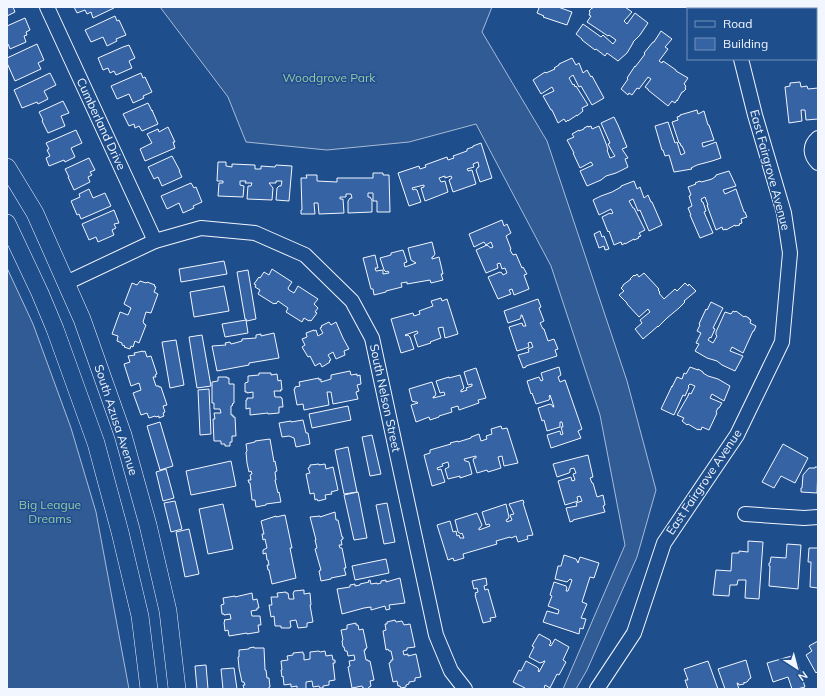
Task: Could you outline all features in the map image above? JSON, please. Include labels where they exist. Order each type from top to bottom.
[{"type":"main road","name":"South Azusa Avenue","points":[[7,167],[35,213],[82,319],[123,435],[148,525],[168,611],[177,689]]},
{"type":"main road","points":[[7,223],[55,329],[96,444],[120,532],[140,616],[148,689]]},
{"type":"street","name":"Cumberland Drive","points":[[47,7],[155,241]]},
{"type":"street","name":"East Fairgrove Avenue","points":[[597,689],[634,632],[664,543],[737,436],[782,342],[790,253],[784,213],[755,115],[741,60]]},
{"type":"street","points":[[818,138],[812,146],[813,158],[818,163]]},
{"type":"street","name":"South Nelson Street","points":[[66,283],[155,241],[201,228],[255,234],[305,256],[352,301],[372,338],[436,635],[451,671],[465,689]]},
{"type":"street","points":[[745,514],[804,518],[818,517]]},
{"type":"shaded area","name":"Woodgrove Park","points":[[160,7],[492,7],[482,32],[547,141],[627,381],[656,490],[637,557],[587,670],[576,689],[563,689],[625,545],[600,415],[551,266],[476,124],[409,142],[327,150],[246,142],[228,97]]},
{"type":"shaded area","name":"Big League Dreams","points":[[7,268],[33,324],[71,428],[96,512],[129,689],[7,689]]},
{"type":"building","points":[[7,7],[13,7],[15,12],[7,16]]},
{"type":"building","points":[[74,7],[114,8],[93,18],[91,12],[87,14],[85,10],[77,13]]},
{"type":"building","points":[[536,7],[558,7],[572,12],[567,25],[543,17],[544,16],[537,13],[539,8]]},
{"type":"building","points":[[594,7],[625,7],[632,12],[624,21],[627,24],[635,13],[648,23],[633,42],[627,53],[618,61],[607,53],[605,56],[596,49],[595,50],[576,34],[583,24],[601,37],[603,35],[613,44],[616,40],[587,22],[591,16],[589,15],[589,11]]},
{"type":"building","points":[[115,16],[117,21],[119,20],[126,35],[116,39],[117,41],[107,46],[103,37],[91,42],[85,30]]},
{"type":"building","points":[[25,18],[30,30],[26,32],[27,35],[24,36],[26,42],[10,49],[7,44],[7,26]]},
{"type":"building","points":[[661,31],[672,39],[665,47],[668,49],[659,61],[662,63],[663,61],[688,78],[684,84],[686,89],[682,92],[675,103],[672,101],[668,106],[645,87],[651,79],[648,77],[639,89],[637,88],[632,95],[629,93],[628,95],[621,89],[635,66]]},
{"type":"building","points":[[37,44],[44,60],[38,63],[41,69],[15,81],[7,63],[7,58]]},
{"type":"building","points":[[129,45],[135,58],[129,61],[132,68],[116,75],[114,71],[110,73],[108,68],[103,70],[98,58]]},
{"type":"building","points":[[572,58],[576,65],[579,63],[583,73],[587,70],[591,77],[592,76],[604,98],[592,105],[581,86],[579,87],[573,75],[569,78],[588,105],[582,108],[583,111],[577,116],[566,122],[564,119],[558,123],[543,96],[554,91],[552,87],[541,94],[533,80],[545,72],[546,73],[555,69],[554,68],[559,64]]},
{"type":"building","points":[[50,73],[56,85],[44,91],[48,99],[38,104],[37,102],[22,108],[14,90]]},
{"type":"building","points":[[141,73],[143,78],[145,77],[152,92],[133,103],[129,94],[117,99],[111,86]]},
{"type":"building","points":[[800,82],[801,87],[807,86],[808,89],[818,88],[818,119],[806,120],[805,110],[801,110],[802,121],[789,123],[785,87],[790,86],[790,83]]},
{"type":"building","points":[[63,101],[69,113],[61,116],[65,126],[48,133],[39,112]]},
{"type":"building","points":[[148,103],[158,124],[142,131],[139,126],[135,128],[134,124],[129,126],[123,114]]},
{"type":"building","points":[[697,110],[698,114],[704,111],[714,140],[702,143],[703,147],[716,142],[721,158],[697,165],[691,168],[692,169],[674,172],[669,155],[665,156],[662,150],[655,126],[668,122],[681,155],[685,153],[679,143],[672,122],[678,120],[677,117],[680,115]]},
{"type":"building","points":[[614,117],[627,147],[622,149],[628,158],[625,159],[628,167],[587,186],[580,171],[593,165],[591,162],[580,168],[567,140],[574,137],[572,134],[588,126],[591,126],[592,129],[599,126],[610,158],[615,156],[608,144],[610,143],[601,123]]},
{"type":"building","points":[[168,127],[175,142],[173,142],[175,148],[145,161],[140,149],[152,143],[147,134],[158,129],[159,132]]},
{"type":"building","points":[[76,130],[82,143],[71,148],[75,157],[65,162],[64,160],[49,166],[46,158],[50,156],[46,143]]},
{"type":"building","points":[[481,143],[492,178],[480,182],[476,170],[479,167],[478,162],[473,164],[474,167],[467,169],[468,171],[472,170],[476,184],[453,192],[449,180],[452,178],[451,176],[445,178],[445,176],[439,178],[441,182],[445,181],[448,192],[425,201],[421,188],[424,187],[424,185],[412,188],[413,190],[417,190],[421,202],[409,206],[398,173],[419,166],[420,169],[426,167],[425,165],[447,157],[448,160],[454,158],[453,156],[467,151],[467,149]]},
{"type":"building","points":[[172,156],[182,177],[162,186],[158,177],[154,179],[148,167]]},
{"type":"building","points":[[89,158],[95,170],[90,172],[92,175],[88,177],[90,182],[74,190],[65,169]]},
{"type":"building","points":[[218,162],[226,162],[226,166],[232,167],[232,164],[255,165],[255,169],[261,169],[261,166],[292,166],[289,201],[276,200],[277,188],[281,186],[282,181],[269,183],[273,188],[272,200],[247,199],[248,186],[251,186],[252,183],[245,183],[246,181],[240,181],[240,185],[244,186],[243,197],[218,196],[219,183],[223,183],[223,181],[217,181]]},
{"type":"building","points":[[729,171],[736,186],[723,190],[725,194],[736,189],[747,217],[741,219],[742,223],[739,224],[740,225],[735,225],[726,230],[723,230],[722,227],[716,230],[705,197],[701,199],[706,211],[704,212],[713,233],[700,238],[688,208],[692,206],[689,196],[691,195],[688,187],[700,181],[712,179],[716,175]]},
{"type":"building","points":[[373,173],[383,173],[383,175],[389,175],[390,212],[377,212],[377,201],[373,201],[373,193],[368,193],[368,197],[372,200],[372,212],[348,213],[348,201],[352,198],[351,194],[346,194],[346,197],[340,197],[340,199],[343,199],[344,213],[319,214],[318,203],[314,203],[315,214],[301,214],[301,178],[307,178],[306,175],[317,175],[317,181],[337,182],[337,178],[373,178]]},
{"type":"building","points":[[634,181],[637,189],[640,187],[644,198],[648,195],[662,225],[649,231],[640,210],[638,211],[633,199],[629,201],[645,230],[639,233],[641,236],[638,237],[639,238],[622,245],[621,242],[614,245],[602,217],[613,213],[611,209],[599,215],[593,200]]},
{"type":"building","points":[[191,183],[194,188],[196,187],[202,202],[183,213],[179,203],[167,209],[161,196]]},
{"type":"building","points":[[89,189],[93,198],[105,193],[111,206],[81,219],[79,214],[77,215],[71,201],[80,197],[79,194]]},
{"type":"building","points":[[114,210],[119,223],[114,224],[116,228],[112,230],[114,235],[98,242],[96,237],[89,240],[82,224]]},
{"type":"building","points":[[502,220],[504,226],[507,224],[511,233],[506,236],[511,249],[510,250],[513,255],[516,254],[522,268],[523,267],[527,274],[524,275],[529,289],[514,295],[512,289],[509,290],[511,294],[498,299],[488,277],[500,272],[503,275],[507,273],[505,268],[502,269],[500,263],[497,264],[498,268],[486,273],[476,250],[487,245],[491,248],[493,247],[491,242],[486,245],[484,242],[474,247],[469,234]]},
{"type":"building","points":[[600,231],[602,237],[604,236],[609,249],[605,250],[604,246],[599,248],[594,234]]},
{"type":"building","points":[[432,242],[435,254],[432,259],[439,257],[443,280],[431,283],[430,280],[407,284],[407,282],[401,283],[402,287],[374,295],[363,258],[375,255],[378,268],[375,268],[376,271],[383,270],[383,274],[389,273],[388,271],[386,272],[384,270],[380,258],[403,250],[407,262],[404,263],[405,267],[416,263],[411,260],[408,248]]},
{"type":"building","points":[[224,261],[227,274],[181,282],[179,269]]},
{"type":"building","points":[[272,269],[292,282],[288,288],[289,290],[294,293],[298,286],[318,299],[314,304],[318,308],[315,312],[317,313],[311,321],[304,318],[302,322],[286,312],[288,308],[278,301],[274,304],[258,294],[260,290],[255,287],[256,285],[254,284],[264,272],[269,275]]},
{"type":"building","points":[[248,270],[256,319],[247,321],[245,319],[237,272]]},
{"type":"building","points":[[644,273],[659,289],[659,293],[664,299],[675,289],[677,291],[685,283],[688,286],[689,284],[696,291],[643,339],[635,329],[642,323],[640,320],[650,312],[648,309],[639,317],[619,295],[624,291],[621,288],[623,285],[634,275],[635,276],[637,274],[639,277]]},
{"type":"building","points":[[140,281],[155,285],[154,286],[156,287],[154,292],[158,294],[151,313],[146,312],[143,322],[146,325],[139,343],[135,341],[133,347],[131,346],[130,349],[124,347],[125,346],[122,345],[122,343],[117,341],[118,336],[112,334],[120,312],[128,315],[131,308],[124,304],[132,283],[137,285]]},
{"type":"building","points":[[224,286],[229,311],[194,317],[190,292]]},
{"type":"building","points":[[441,298],[442,301],[447,299],[458,334],[445,338],[443,327],[438,328],[441,338],[418,347],[414,335],[418,333],[417,331],[405,335],[410,337],[414,349],[401,353],[391,319],[413,313],[414,316],[420,314],[419,311],[433,306],[431,301]]},
{"type":"building","points":[[538,299],[541,307],[539,308],[544,321],[540,323],[544,329],[548,341],[554,339],[558,349],[555,350],[557,356],[523,368],[518,355],[529,352],[528,349],[533,347],[531,342],[528,343],[529,347],[517,351],[509,327],[522,323],[523,326],[526,326],[522,315],[520,319],[508,323],[504,311]]},
{"type":"building","points":[[711,302],[723,308],[713,328],[715,329],[711,338],[710,337],[708,340],[713,343],[717,336],[716,332],[725,312],[731,314],[733,311],[736,311],[744,317],[749,318],[751,320],[750,323],[756,326],[743,353],[732,347],[730,351],[743,356],[735,371],[695,351],[699,344],[696,343],[701,333],[697,331],[700,325],[699,324]]},
{"type":"building","points":[[246,320],[248,333],[225,337],[222,324]]},
{"type":"building","points":[[329,322],[331,325],[336,322],[349,349],[344,351],[345,355],[336,359],[333,352],[328,355],[331,360],[329,361],[330,362],[322,367],[320,363],[315,366],[310,356],[308,357],[302,347],[305,345],[302,339],[307,337],[306,333],[314,330],[316,330],[318,336],[323,333],[320,328],[322,327],[321,326]]},
{"type":"building","points":[[274,333],[279,358],[249,363],[249,365],[217,371],[212,346],[226,345],[225,343],[230,342],[231,344],[242,341],[242,339],[256,338],[256,335],[261,334],[261,336]]},
{"type":"building","points":[[202,335],[211,386],[197,388],[189,337]]},
{"type":"building","points":[[176,340],[184,385],[170,388],[162,342]]},
{"type":"building","points":[[145,351],[147,357],[151,356],[157,374],[155,375],[156,377],[153,377],[156,386],[161,387],[167,405],[163,406],[165,412],[163,413],[164,416],[159,418],[159,416],[155,416],[149,418],[147,413],[141,415],[133,393],[141,390],[139,383],[131,386],[124,364],[130,362],[128,356],[135,355],[134,353]]},
{"type":"building","points":[[559,367],[561,375],[558,377],[560,382],[565,380],[582,429],[578,431],[581,438],[551,448],[547,435],[560,431],[561,435],[563,434],[561,427],[563,427],[562,422],[560,422],[560,427],[547,431],[544,420],[542,421],[538,408],[550,404],[554,407],[550,395],[549,400],[536,404],[527,381],[539,377],[541,381],[543,380],[541,373]]},
{"type":"building","points":[[690,367],[698,369],[708,376],[718,379],[730,386],[724,401],[712,394],[710,398],[722,403],[716,412],[717,413],[709,430],[702,427],[701,430],[698,430],[688,424],[687,425],[682,421],[684,418],[677,415],[689,393],[691,394],[695,386],[690,384],[688,386],[689,387],[685,396],[683,395],[674,415],[661,409],[677,377],[682,379],[684,373],[686,374]]},
{"type":"building","points":[[476,368],[486,398],[478,400],[479,403],[459,410],[458,406],[451,408],[452,412],[439,417],[430,420],[429,417],[416,422],[411,405],[418,403],[412,401],[409,389],[432,382],[436,394],[433,398],[445,395],[444,392],[440,393],[436,381],[460,375],[464,388],[461,392],[472,386],[472,384],[468,385],[464,372]]},
{"type":"building","points":[[350,371],[351,375],[360,375],[361,384],[357,385],[359,391],[356,392],[358,399],[333,404],[331,392],[327,392],[329,405],[304,410],[303,404],[297,405],[294,389],[295,387],[300,386],[299,382],[319,378],[319,380],[321,379],[321,382],[331,379],[331,375]]},
{"type":"building","points":[[259,373],[271,373],[271,375],[277,374],[278,381],[281,380],[282,390],[274,391],[275,397],[282,398],[283,407],[279,407],[279,413],[250,415],[250,408],[246,409],[246,400],[247,398],[253,398],[253,392],[245,392],[245,383],[248,382],[248,376],[259,375]]},
{"type":"building","points":[[218,377],[227,377],[229,378],[229,384],[234,384],[234,403],[231,406],[231,415],[235,417],[236,436],[232,436],[230,446],[221,444],[221,441],[214,441],[214,413],[221,413],[220,409],[214,409],[214,403],[212,403],[212,382],[218,381]]},
{"type":"building","points":[[209,389],[211,434],[200,435],[198,390]]},
{"type":"building","points":[[348,406],[351,420],[312,428],[309,414]]},
{"type":"building","points":[[303,420],[310,444],[296,447],[294,438],[289,436],[282,437],[279,423]]},
{"type":"building","points":[[160,422],[173,466],[160,470],[147,426]]},
{"type":"building","points":[[501,426],[502,429],[507,428],[518,463],[504,466],[502,456],[498,457],[501,468],[488,472],[487,470],[477,473],[473,460],[476,456],[464,459],[465,461],[469,462],[472,474],[460,478],[460,476],[448,479],[445,469],[449,467],[448,462],[437,468],[438,470],[441,469],[445,482],[432,486],[424,455],[430,453],[430,450],[471,438],[479,434],[481,441],[487,439],[486,436],[492,434],[491,429]]},
{"type":"building","points":[[372,435],[381,474],[370,476],[362,437]]},
{"type":"building","points":[[270,439],[277,471],[275,472],[275,480],[281,502],[256,507],[255,500],[252,500],[250,483],[248,480],[251,480],[250,475],[252,474],[251,471],[249,472],[247,463],[246,444]]},
{"type":"building","points":[[783,444],[808,458],[795,483],[781,476],[774,488],[762,482]]},
{"type":"building","points":[[348,447],[357,492],[344,494],[335,450]]},
{"type":"building","points":[[588,455],[593,477],[590,478],[597,497],[603,495],[605,505],[603,506],[605,512],[570,522],[566,508],[577,506],[576,503],[582,501],[580,496],[577,497],[578,501],[565,505],[558,481],[571,477],[572,481],[575,480],[573,474],[576,473],[574,468],[570,469],[569,473],[557,477],[553,464]]},
{"type":"building","points":[[231,461],[236,486],[191,495],[186,471]]},
{"type":"building","points":[[325,464],[326,469],[333,467],[338,490],[331,492],[332,494],[325,495],[326,499],[318,501],[317,499],[315,500],[314,493],[310,494],[306,474],[310,473],[308,468],[310,465]]},
{"type":"building","points":[[818,467],[817,493],[801,492],[803,475],[809,468]]},
{"type":"building","points":[[166,469],[174,498],[163,501],[156,472]]},
{"type":"building","points":[[358,492],[367,538],[354,540],[344,495]]},
{"type":"building","points":[[523,500],[533,535],[527,536],[528,539],[518,542],[516,536],[510,537],[496,541],[497,544],[463,554],[464,558],[454,561],[453,558],[448,560],[437,525],[450,521],[453,532],[456,531],[457,536],[459,535],[460,538],[464,538],[462,533],[461,534],[458,532],[455,520],[477,513],[482,525],[479,530],[490,526],[489,524],[486,525],[482,512],[506,504],[509,517],[506,520],[507,522],[512,520],[510,515],[514,514],[509,504]]},
{"type":"building","points":[[175,501],[182,529],[171,532],[164,503]]},
{"type":"building","points":[[387,503],[395,542],[384,544],[376,505]]},
{"type":"building","points":[[223,504],[233,549],[208,554],[199,509]]},
{"type":"building","points":[[335,512],[336,520],[338,520],[343,537],[341,540],[342,545],[339,545],[340,548],[342,548],[346,575],[321,581],[319,571],[321,570],[315,549],[317,548],[316,540],[310,517],[320,517]]},
{"type":"building","points":[[285,515],[292,548],[290,548],[296,578],[272,584],[267,565],[269,565],[266,553],[263,554],[263,550],[267,548],[265,539],[263,540],[262,534],[264,534],[261,521],[276,516]]},
{"type":"building","points":[[189,529],[199,574],[185,577],[176,532]]},
{"type":"building","points":[[748,541],[763,542],[759,599],[745,598],[746,580],[738,580],[737,585],[730,585],[729,596],[713,595],[716,570],[731,571],[732,553],[739,553],[739,551],[748,552]]},
{"type":"building","points":[[787,544],[801,545],[798,589],[769,586],[769,563],[771,557],[786,558]]},
{"type":"building","points":[[809,548],[818,548],[818,588],[810,587],[811,562],[808,562]]},
{"type":"building","points":[[564,555],[576,559],[578,563],[580,557],[599,563],[594,578],[590,577],[582,602],[587,604],[581,618],[586,619],[583,629],[580,628],[579,634],[543,622],[547,611],[558,614],[559,610],[548,606],[552,596],[550,595],[554,582],[566,586],[566,591],[568,591],[572,580],[570,579],[567,582],[555,579],[558,566],[561,566]]},
{"type":"building","points":[[386,559],[389,573],[355,580],[352,566]]},
{"type":"building","points":[[400,578],[405,603],[389,605],[390,609],[386,610],[385,606],[371,610],[371,607],[342,614],[337,589],[350,587],[350,585],[355,584],[355,586],[360,585],[369,582],[368,581],[370,580],[371,584],[377,584],[381,583],[381,581],[386,580],[386,582]]},
{"type":"building","points":[[486,578],[487,585],[484,586],[485,590],[488,589],[496,617],[490,618],[491,621],[483,623],[475,595],[475,593],[478,592],[477,588],[474,589],[472,581]]},
{"type":"building","points":[[304,590],[304,594],[310,593],[310,605],[313,622],[307,623],[307,627],[298,628],[296,620],[290,621],[290,628],[275,626],[274,616],[271,617],[269,605],[272,605],[271,597],[278,597],[277,593],[286,592],[288,593],[289,599],[294,599],[294,591]]},
{"type":"building","points":[[252,593],[253,600],[257,599],[259,608],[251,611],[252,616],[260,616],[261,625],[258,625],[259,632],[229,636],[228,630],[225,631],[224,620],[231,619],[230,614],[222,614],[221,605],[224,604],[223,598]]},
{"type":"building","points":[[395,620],[396,622],[402,621],[404,625],[410,624],[415,647],[407,648],[407,650],[403,651],[404,655],[408,654],[408,656],[416,654],[421,677],[415,678],[415,681],[409,682],[406,687],[401,688],[398,686],[397,681],[393,682],[389,663],[393,660],[391,651],[388,649],[386,650],[383,631],[386,630],[385,624],[387,624],[387,622]]},
{"type":"building","points":[[356,623],[359,630],[363,629],[367,648],[364,650],[366,660],[370,661],[374,680],[370,681],[371,686],[368,689],[364,689],[362,686],[352,688],[348,667],[350,666],[349,661],[355,660],[354,655],[348,656],[347,651],[345,651],[343,647],[341,630],[347,629],[347,625]]},
{"type":"building","points":[[539,634],[550,640],[551,643],[549,645],[551,646],[555,639],[569,647],[563,660],[566,662],[559,675],[557,674],[550,688],[545,685],[544,689],[525,689],[513,682],[519,670],[521,671],[526,661],[537,667],[539,672],[545,661],[540,663],[529,657],[534,647],[532,646]]},
{"type":"building","points":[[818,641],[818,671],[816,673],[806,655],[812,651],[809,646]]},
{"type":"building","points":[[254,647],[264,648],[265,670],[267,678],[269,678],[269,689],[244,689],[243,685],[245,685],[244,682],[242,682],[239,668],[239,650]]},
{"type":"building","points":[[325,651],[326,656],[332,655],[333,660],[335,660],[335,663],[333,663],[335,680],[329,681],[329,685],[323,686],[323,688],[320,688],[319,686],[313,687],[312,681],[306,682],[306,689],[297,689],[297,686],[291,687],[291,684],[284,685],[281,661],[288,660],[287,656],[293,655],[293,653],[303,652],[304,660],[310,659],[310,652]]},
{"type":"building","points":[[795,655],[805,687],[792,689],[788,677],[773,682],[767,663]]},
{"type":"building","points":[[746,660],[751,678],[745,683],[744,682],[744,684],[739,685],[737,683],[739,689],[725,689],[718,669]]},
{"type":"building","points":[[708,661],[718,689],[688,689],[685,680],[688,680],[684,669]]},
{"type":"building","points":[[206,665],[208,689],[197,689],[195,666]]},
{"type":"building","points":[[234,668],[237,689],[223,689],[221,669]]}]
